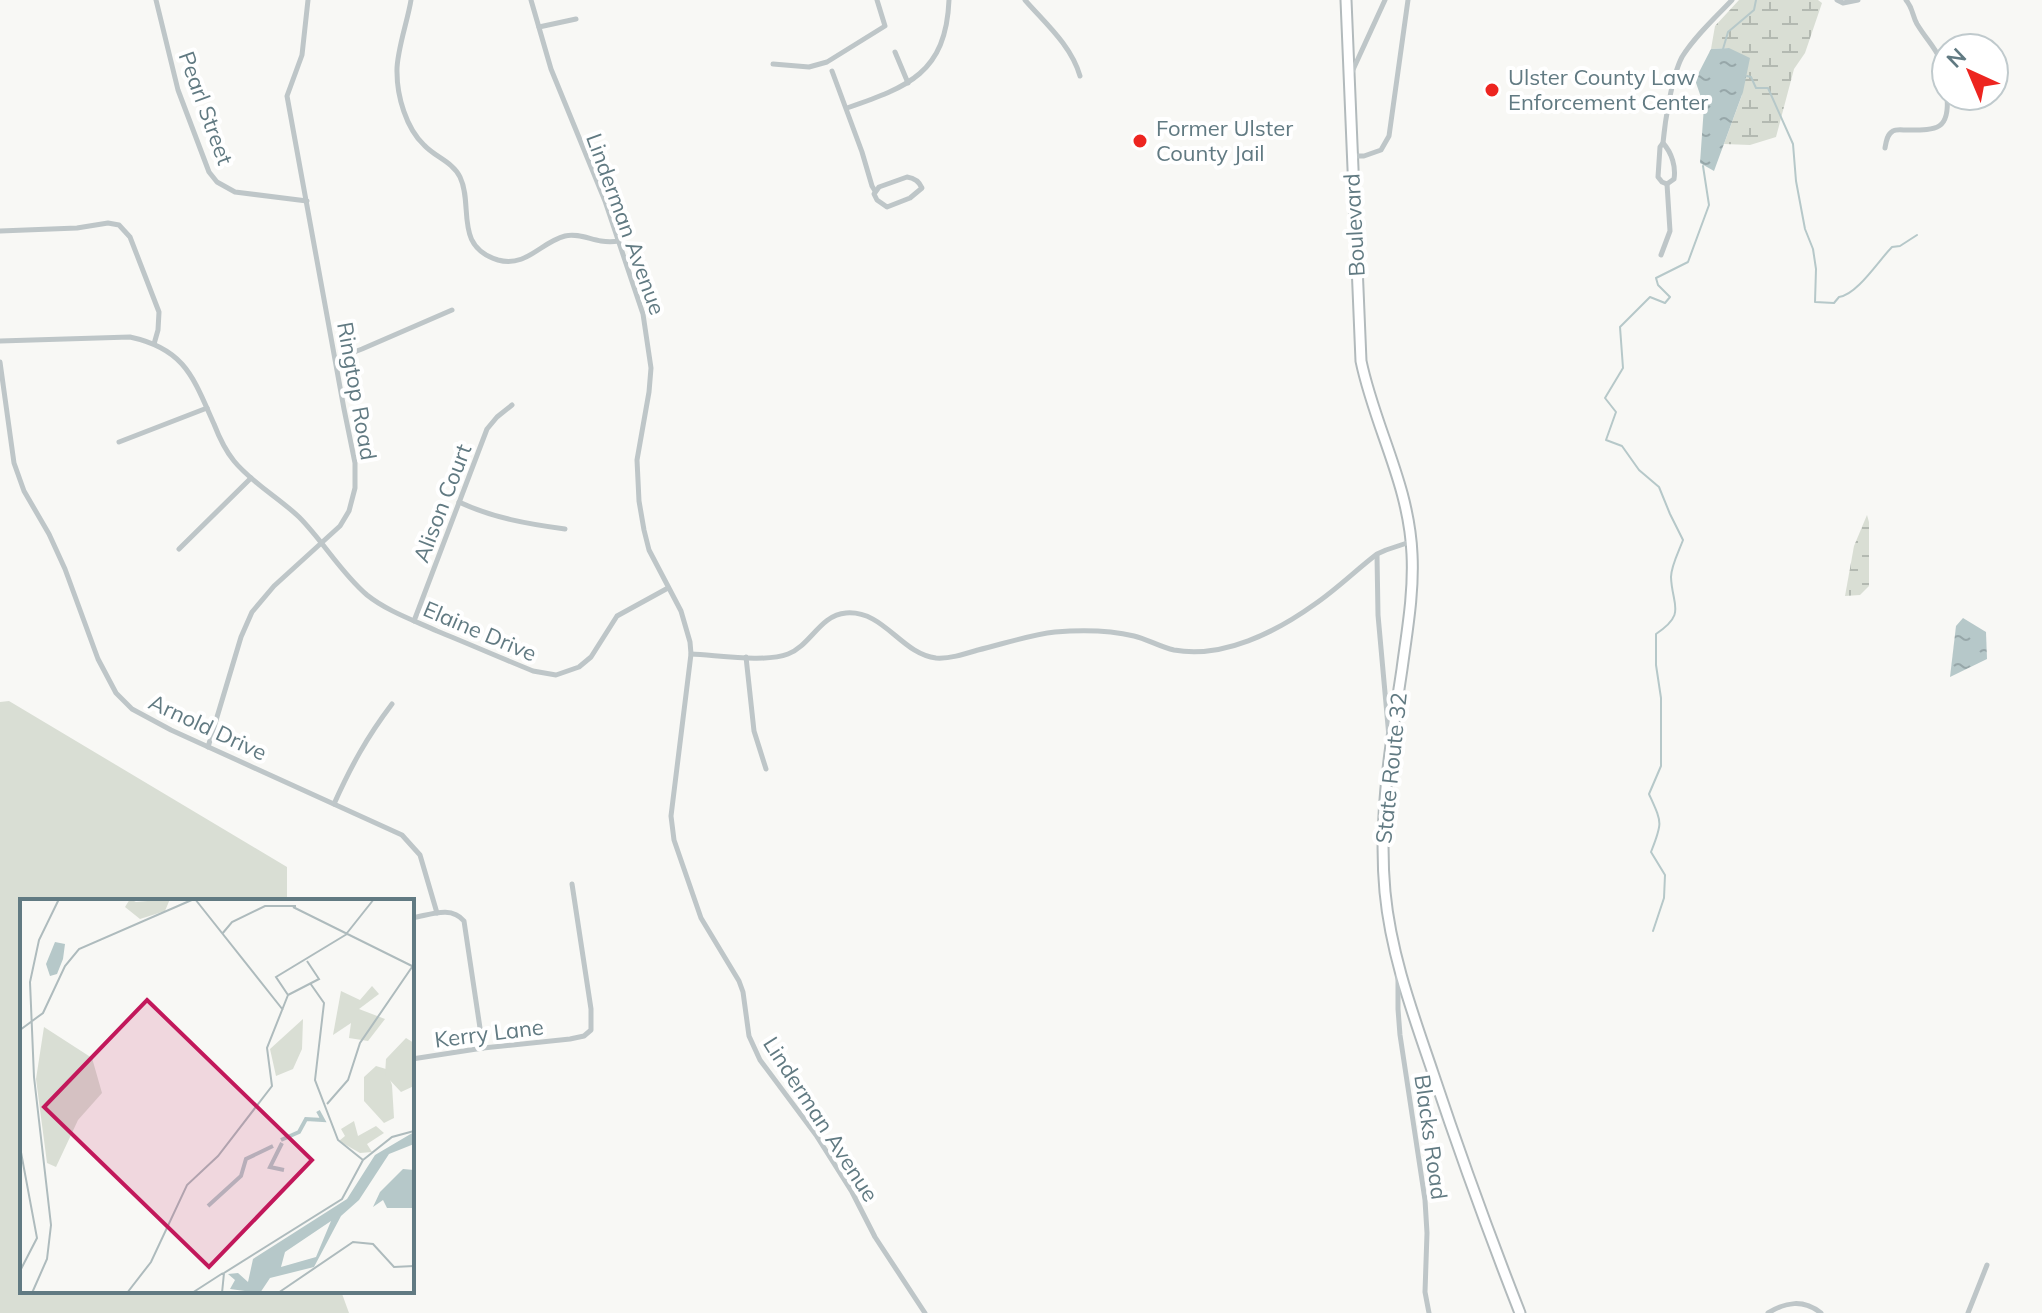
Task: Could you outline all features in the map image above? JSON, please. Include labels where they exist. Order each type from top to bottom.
[{"type":"main road","name":"Boulevard","points":[[1346,0],[1361,361],[1388,445]]},
{"type":"main road","name":"State Route 32","points":[[1388,445],[1408,514],[1413,578],[1383,808],[1382,844],[1390,927],[1398,966],[1460,1151],[1520,1313]]},
{"type":"street","name":"Pearl Street","points":[[156,0],[178,90],[209,172],[217,182],[235,192],[307,201]]},
{"type":"street","name":"Ringtop Road","points":[[208,747],[241,637],[252,612],[274,586],[340,526],[349,511],[356,480],[355,456],[287,96],[302,55],[308,0]]},
{"type":"street","points":[[411,0],[398,63],[400,93],[418,139],[460,176],[466,221],[477,246],[489,256],[509,262],[528,258],[569,235],[619,241]]},
{"type":"street","name":"Linderman Avenue","points":[[531,0],[554,77],[605,201],[643,314],[650,357],[649,392],[637,460],[639,501],[649,550],[681,611],[691,650],[671,824],[674,840],[701,918],[739,981],[749,1036],[760,1060],[816,1135],[852,1192],[875,1237],[925,1313]]},
{"type":"street","points":[[773,64],[809,67],[827,62],[885,26],[877,0]]},
{"type":"street","points":[[847,108],[886,94],[919,74],[939,48],[948,22],[949,0]]},
{"type":"street","points":[[1025,0],[1068,49],[1080,76]]},
{"type":"street","points":[[1348,78],[1385,0]]},
{"type":"street","points":[[1351,156],[1381,150],[1389,136],[1408,0]]},
{"type":"street","points":[[1667,184],[1658,177],[1660,147],[1680,62],[1690,46],[1732,0]]},
{"type":"street","points":[[1837,0],[1843,3],[1858,0]]},
{"type":"street","points":[[1906,0],[1913,8],[1915,20],[1930,41]]},
{"type":"street","points":[[539,27],[576,19]]},
{"type":"street","points":[[895,52],[908,83]]},
{"type":"street","points":[[832,71],[877,200],[887,207],[910,198],[922,188],[913,178],[907,177],[875,191]]},
{"type":"street","points":[[1885,148],[1890,133],[1895,129],[1930,130],[1940,127],[1947,118],[1947,112]]},
{"type":"street","points":[[1663,143],[1670,152],[1675,175],[1667,184]]},
{"type":"street","points":[[1661,255],[1670,231],[1667,184]]},
{"type":"street","points":[[0,231],[77,228],[108,223],[119,225],[130,237],[158,306],[159,320],[154,344],[130,337],[0,341]]},
{"type":"street","points":[[336,359],[452,310]]},
{"type":"street","name":"Elaine Drive","points":[[154,344],[186,368],[233,461],[282,501],[364,592],[414,621],[533,671],[556,675],[586,662],[617,616],[668,588]]},
{"type":"street","name":"Arnold Drive","points":[[0,362],[14,463],[24,491],[65,569],[98,659],[116,693],[132,709],[208,747],[402,835],[423,862],[437,913]]},
{"type":"street","name":"Alison Court","points":[[414,621],[487,429],[512,405]]},
{"type":"street","points":[[119,442],[207,408]]},
{"type":"street","points":[[179,549],[251,478]]},
{"type":"street","points":[[459,502],[502,518],[565,529]]},
{"type":"street","points":[[691,650],[767,658],[788,654],[804,644],[829,618],[846,613],[869,617],[883,624],[916,651],[937,658],[963,655],[1060,632],[1120,633],[1173,649],[1192,652],[1215,650],[1271,630],[1304,611],[1377,554],[1411,542]]},
{"type":"street","points":[[1377,554],[1378,615],[1390,750]]},
{"type":"street","points":[[746,657],[754,731],[766,769]]},
{"type":"street","points":[[334,804],[362,746],[392,704]]},
{"type":"street","name":"Kerry Lane","points":[[414,1059],[570,1039],[584,1036],[591,1030],[572,884]]},
{"type":"street","points":[[414,918],[453,912],[464,921],[483,1048]]},
{"type":"street","name":"Blacks Road","points":[[1398,966],[1400,1035],[1425,1200],[1425,1292],[1429,1313]]},
{"type":"street","points":[[1968,1313],[1987,1265]]},
{"type":"street","points":[[1768,1313],[1783,1304],[1800,1303],[1814,1307],[1821,1313]]},
{"type":"green space","points":[[1739,0],[1818,0],[1822,3],[1805,53],[1794,69],[1776,137],[1750,145],[1724,144],[1742,95],[1729,48],[1711,49],[1715,26]]},
{"type":"green space","points":[[1867,515],[1869,586],[1860,595],[1845,596],[1854,546]]},
{"type":"green space","points":[[9,701],[287,867],[287,899],[20,899],[20,1293],[342,1293],[349,1313],[0,1313],[0,702]]},
{"type":"water","points":[[1729,48],[1750,58],[1743,92],[1714,171],[1700,163],[1704,106],[1695,80],[1711,49]]},
{"type":"water","points":[[1963,618],[1986,632],[1987,659],[1950,677],[1956,626]]},
{"type":"waterway","points":[[1723,49],[1728,32],[1754,10],[1756,0]]},
{"type":"waterway","points":[[1747,76],[1751,77],[1756,88],[1768,88],[1793,144],[1796,181],[1816,269],[1815,302],[1834,303],[1860,284],[1892,247],[1900,246],[1917,235]]},
{"type":"waterway","points":[[1653,931],[1664,898],[1665,875],[1651,852],[1659,823],[1649,794],[1661,766],[1661,698],[1656,665],[1656,634],[1666,627],[1675,614],[1671,573],[1683,540],[1659,487],[1639,470],[1622,446],[1606,440],[1616,412],[1605,398],[1623,368],[1620,327],[1650,297],[1665,303],[1670,297],[1658,285],[1656,278],[1688,262],[1709,205],[1703,166]]},
{"type":"place","name":"Ulster County Law Enforcement Center","points":[[1492,90]]},
{"type":"place","name":"Former Ulster County Jail","points":[[1140,141]]}]
